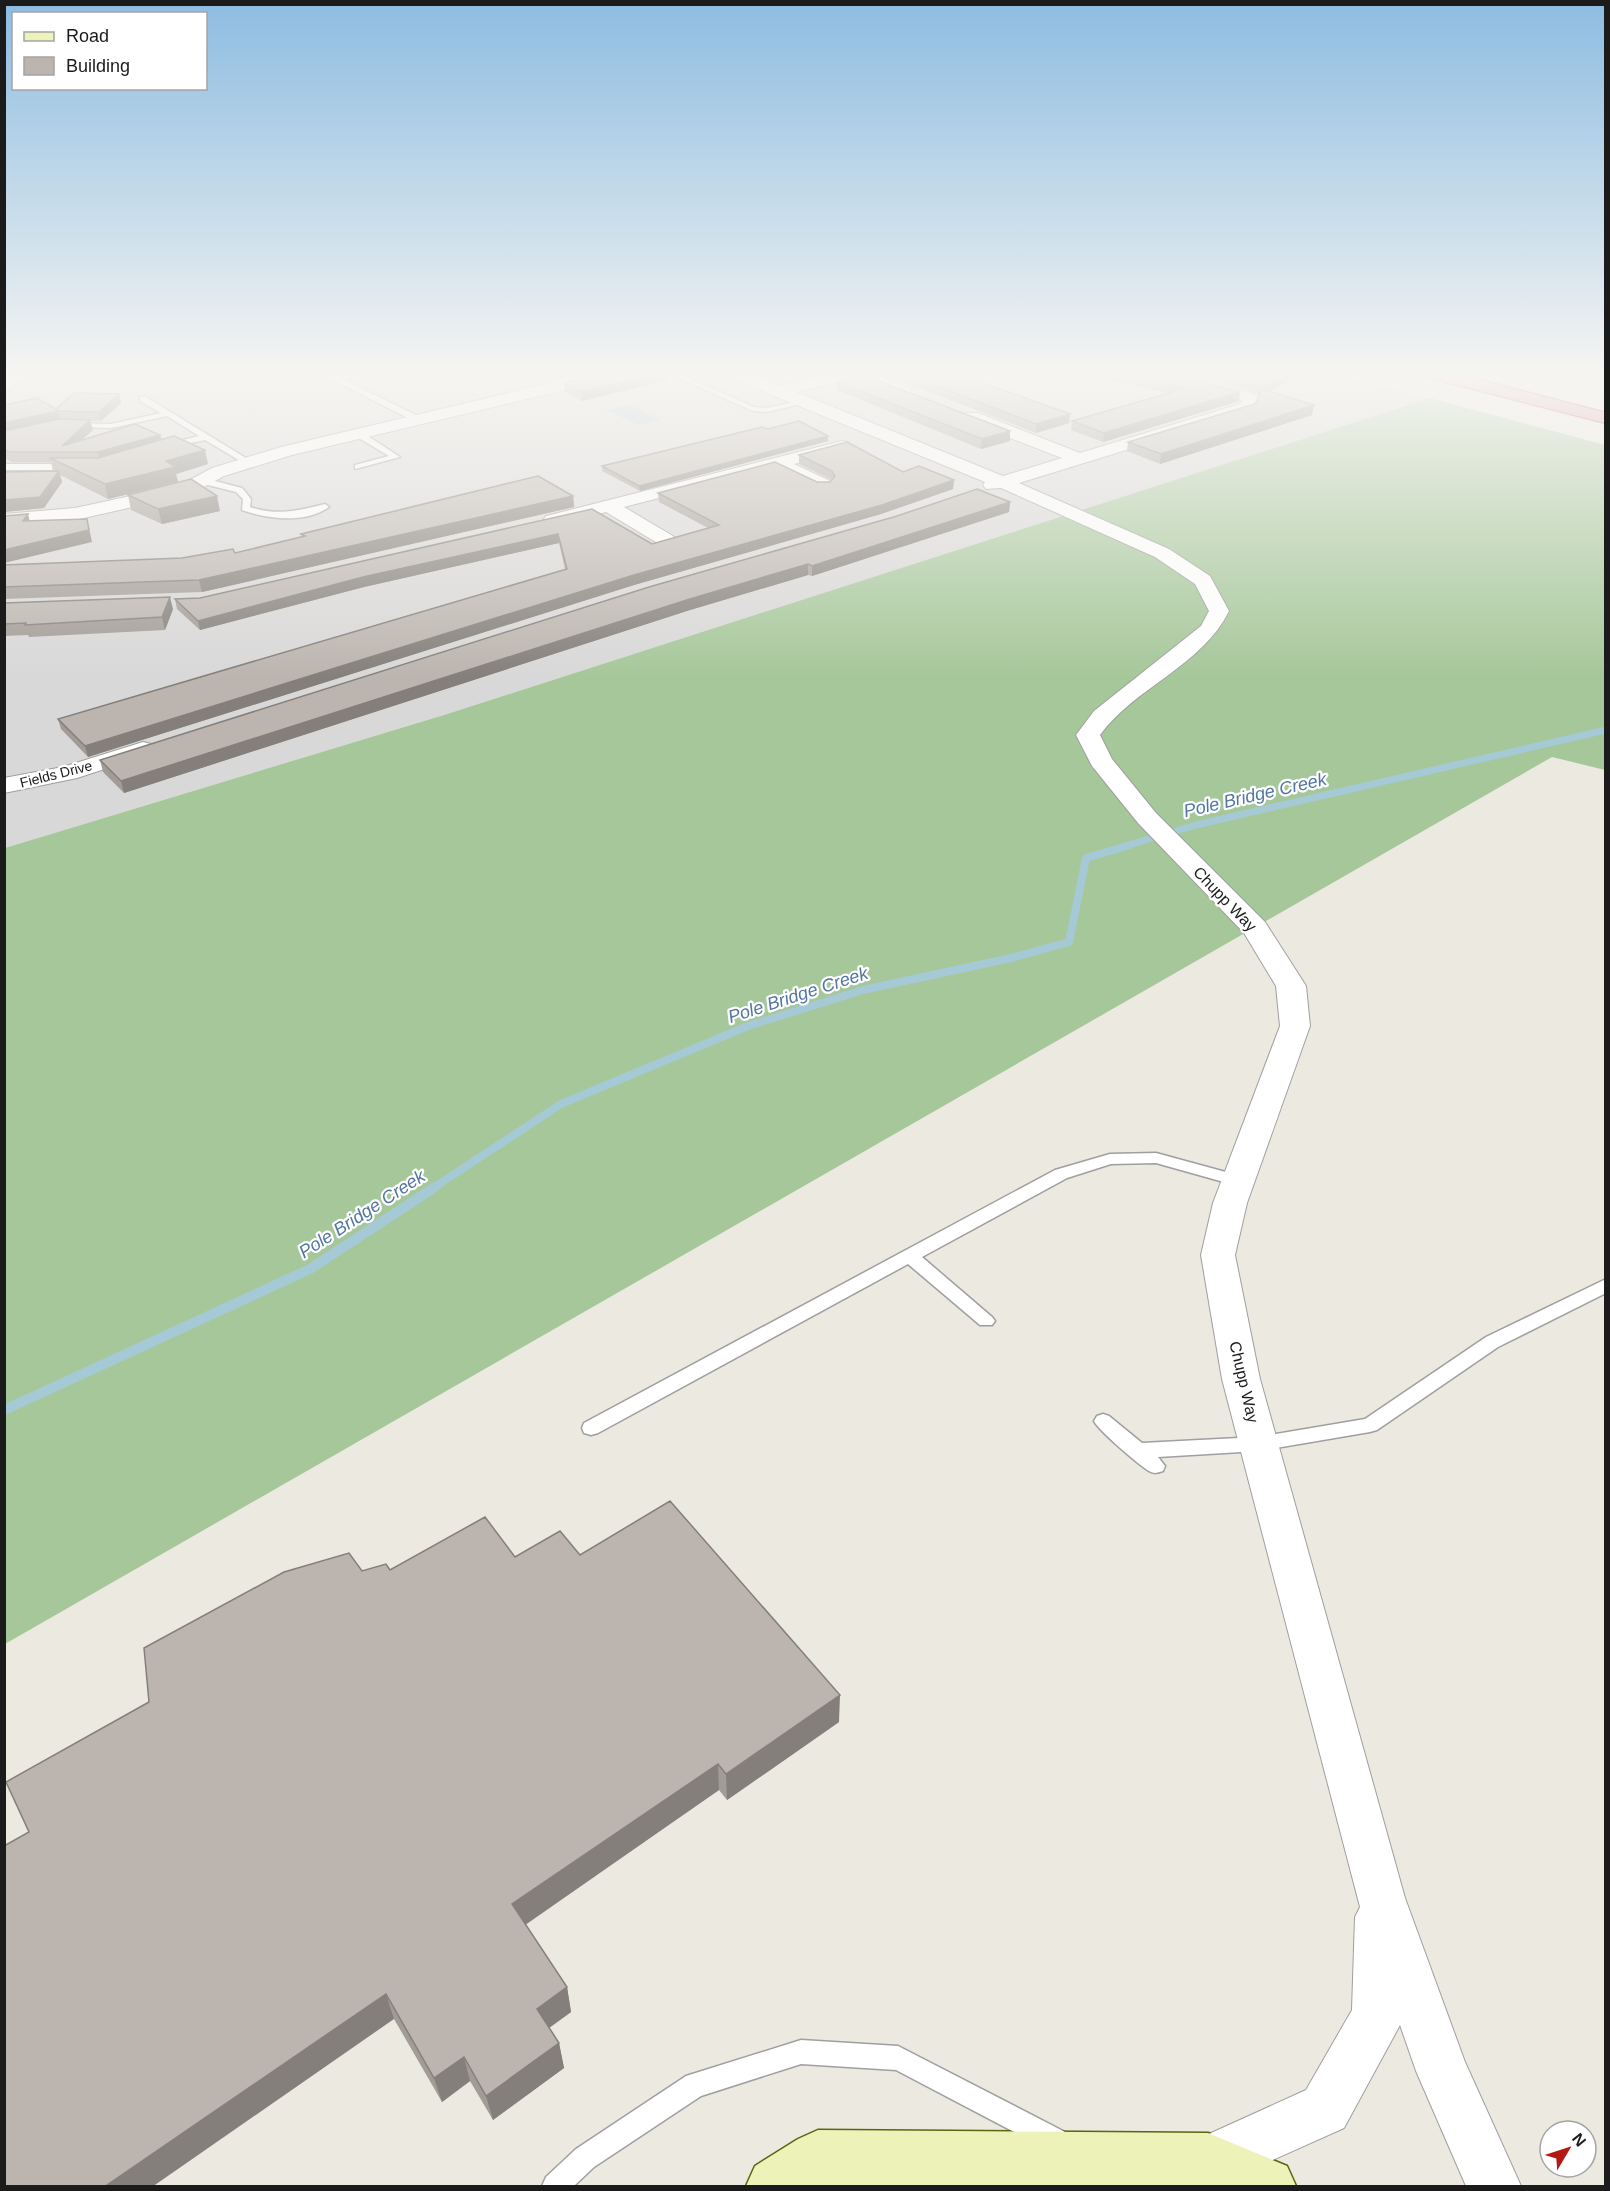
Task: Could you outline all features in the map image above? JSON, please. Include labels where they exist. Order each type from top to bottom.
[{"type":"street","points":[[4,520],[75,514],[168,494],[214,474]]},
{"type":"street","points":[[529,525],[610,507],[735,474]]},
{"type":"street","points":[[802,474],[824,485]]},
{"type":"street","name":"Chupp Way","points":[[981,474],[1070,510],[1162,554],[1203,580],[1219,611],[1210,629],[1155,676],[1102,716],[1088,735],[1101,761],[1146,818],[1255,928],[1291,986],[1295,1026],[1238,1181],[1218,1255],[1241,1379],[1381,1898]]},
{"type":"street","points":[[967,494],[1026,474]]},
{"type":"street","points":[[610,507],[666,540]]},
{"type":"street","name":"Fields Drive","points":[[4,786],[68,773],[158,744]]},
{"type":"street","points":[[1208,2162],[1325,2109],[1378,2015],[1381,1898]]},
{"type":"street","points":[[1381,1898],[1442,2071],[1494,2187]]},
{"type":"street","points":[[775,2187],[818,2158],[1208,2162],[1267,2187]]},
{"type":"lane","points":[[203,481],[239,490],[247,499],[245,508],[269,518],[288,517],[325,507]]},
{"type":"lane","points":[[591,1428],[1061,1174],[1110,1159],[1156,1158],[1238,1181]]},
{"type":"lane","points":[[910,1256],[986,1321]]},
{"type":"lane","points":[[1138,1451],[1258,1444],[1370,1425],[1491,1341],[1605,1285]]},
{"type":"lane","points":[[1103,1421],[1156,1466]]},
{"type":"lane","points":[[555,2187],[585,2158],[695,2085],[801,2052],[898,2058],[1093,2161]]},
{"type":"shaded area","points":[[5,474],[1193,474],[444,715],[5,848]]},
{"type":"green space","points":[[1193,474],[1605,474],[1605,770],[1552,757],[5,1644],[5,848],[444,715]]},
{"type":"building","points":[[4,474],[57,474],[40,497],[4,500]]},
{"type":"building","points":[[84,474],[145,474],[105,484]]},
{"type":"building","points":[[617,474],[683,474],[639,486]]},
{"type":"building","points":[[729,474],[801,474],[817,482],[830,482],[834,474],[940,474],[954,480],[882,505],[634,575],[85,746],[58,719],[567,569],[558,534],[363,577],[198,621],[175,599],[200,598],[592,509],[652,544],[719,525],[658,493]]},
{"type":"building","points":[[538,476],[573,496],[199,580],[4,587],[4,565],[182,558],[233,549],[235,553],[305,536],[301,534]]},
{"type":"building","points":[[191,479],[217,496],[158,509],[128,495]]},
{"type":"building","points":[[977,489],[1010,502],[812,566],[808,564],[690,599],[121,781],[100,760],[649,587],[897,516]]},
{"type":"building","points":[[28,514],[23,521],[87,519],[89,530],[4,550],[4,516]]},
{"type":"building","points":[[170,597],[162,617],[25,625],[26,623],[4,624],[4,603]]},
{"type":"building","points":[[670,1501],[840,1695],[726,1774],[718,1764],[512,1904],[567,1987],[537,2009],[559,2043],[486,2096],[464,2057],[434,2078],[386,1994],[104,2187],[4,2187],[4,1846],[29,1832],[6,1782],[149,1702],[144,1648],[284,1572],[349,1553],[362,1571],[386,1564],[390,1570],[485,1517],[515,1557],[560,1531],[580,1555]]},
{"type":"waterway","name":"Pole Bridge Creek","points":[[1125,846],[1196,825],[1606,730]]},
{"type":"waterway","name":"Pole Bridge Creek","points":[[433,1188],[561,1104],[748,1026],[863,990],[1011,958],[1069,942],[1086,858],[1130,845]]},
{"type":"waterway","name":"Pole Bridge Creek","points":[[4,1410],[310,1269],[435,1187]]}]
